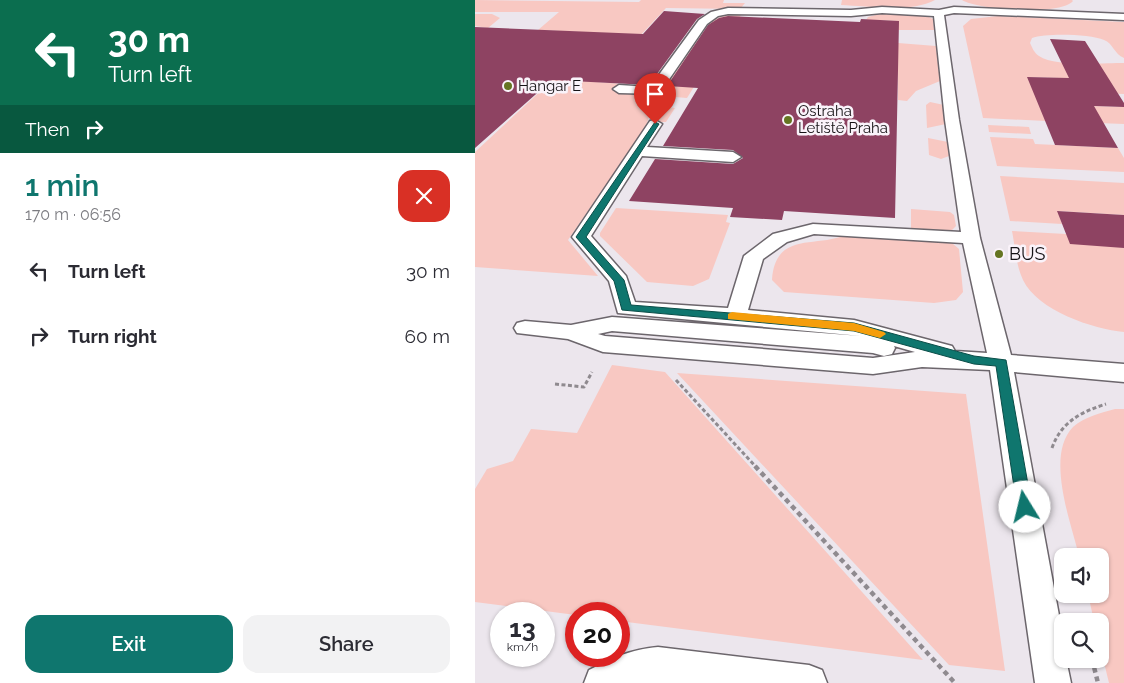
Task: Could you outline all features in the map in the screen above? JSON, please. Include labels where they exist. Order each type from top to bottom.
[{"type":"lane","points":[[1098,6],[1107,17]]},
{"type":"lane","points":[[948,8],[953,120],[971,238],[1001,363],[1053,683]]},
{"type":"lane","points":[[619,89],[654,91],[703,22],[720,12],[745,10],[851,13],[948,8],[1124,18]]},
{"type":"lane","points":[[655,124],[581,237],[619,280],[626,308],[854,327],[974,360]]},
{"type":"lane","points":[[637,151],[733,157]]},
{"type":"lane","points":[[736,316],[754,256],[780,238],[813,229],[971,238]]},
{"type":"lane","points":[[525,328],[571,332],[603,344],[873,366],[922,359],[974,360],[1124,373]]},
{"type":"lane","points":[[602,683],[633,667],[658,664],[809,683]]},
{"type":"path","points":[[671,375],[955,683]]},
{"type":"path","points":[[1051,454],[1054,439],[1071,419],[1085,410],[1110,403]]},
{"type":"path","points":[[1094,668],[1098,683]]},
{"type":"shaded area","points":[[475,0],[639,2],[641,0],[724,0],[723,3],[745,3],[740,9],[666,8],[597,82],[622,84],[615,92],[656,94],[646,126],[568,240],[598,276],[475,267],[475,152],[603,33],[538,30],[559,12],[475,12]]},
{"type":"shaded area","points":[[842,0],[935,0],[914,6],[889,8],[841,5]]},
{"type":"shaded area","points":[[962,0],[1073,1],[1065,6],[1052,9],[1019,10],[971,4]]},
{"type":"shaded area","points":[[744,13],[725,41],[722,42],[687,98],[675,97],[669,107],[675,108],[666,122],[653,122],[661,93],[711,21],[727,14]]},
{"type":"shaded area","points":[[883,13],[927,16],[933,19],[934,30],[898,30],[898,21],[866,20],[868,17]]},
{"type":"shaded area","points":[[475,14],[492,14],[500,18],[488,28],[475,26]]},
{"type":"shaded area","points":[[998,16],[1124,22],[1124,58],[1107,41],[1089,36],[1047,35],[1032,38],[1030,43],[1034,52],[1039,56],[1056,62],[1080,64],[1124,63],[1124,94],[1096,93],[1061,78],[1028,77],[1046,121],[983,118],[963,26],[971,19]]},
{"type":"shaded area","points":[[898,43],[936,46],[940,81],[916,91],[907,101],[898,100]]},
{"type":"shaded area","points":[[930,102],[944,105],[946,124],[927,128],[926,105]]},
{"type":"shaded area","points":[[1091,106],[1124,107],[1124,124],[1072,122]]},
{"type":"shaded area","points":[[988,125],[1029,127],[1031,134],[989,132]]},
{"type":"shaded area","points":[[990,137],[1033,139],[1035,144],[1118,148],[1124,158],[1124,172],[997,166]]},
{"type":"shaded area","points":[[928,138],[948,142],[949,156],[941,159],[929,155]]},
{"type":"shaded area","points":[[1000,176],[1124,183],[1124,215],[1058,211],[1062,224],[1010,221]]},
{"type":"shaded area","points":[[616,208],[728,215],[726,222],[730,223],[709,279],[693,286],[647,282],[600,236]]},
{"type":"shaded area","points":[[911,209],[950,212],[954,215],[956,226],[950,232],[911,230]]},
{"type":"shaded area","points":[[1012,231],[1066,234],[1124,248],[1124,332],[1082,322],[1053,309],[1041,301],[1030,291],[1023,280],[1017,262]]},
{"type":"shaded area","points":[[845,235],[952,243],[959,249],[963,292],[956,300],[934,303],[784,292],[772,280],[775,265],[781,254],[789,248],[799,244],[834,239]]},
{"type":"shaded area","points":[[612,365],[665,372],[923,660],[630,622],[630,602],[565,602],[565,614],[555,612],[555,602],[490,602],[490,604],[475,602],[475,489],[487,469],[513,461],[531,429],[577,433]]},
{"type":"shaded area","points":[[677,373],[966,394],[1005,671],[949,665]]},
{"type":"shaded area","points":[[1115,409],[1124,409],[1124,683],[1109,683],[1105,668],[1109,668],[1109,613],[1092,613],[1090,603],[1109,603],[1109,548],[1077,548],[1066,508],[1060,472],[1061,455],[1065,439],[1073,427],[1087,418]]},
{"type":"building","points":[[664,11],[705,14],[697,19],[649,85],[552,80],[475,148],[475,27],[643,34]]},
{"type":"building","name":"Ostraha Letiště Praha","points":[[728,16],[860,22],[861,19],[899,21],[895,218],[784,211],[782,220],[730,217],[733,208],[629,201],[655,159],[733,164],[743,158],[733,150],[663,146],[698,88],[667,86],[708,25],[719,18]]},
{"type":"building","points":[[1050,39],[1085,41],[1124,103],[1124,107],[1094,106],[1118,148],[1055,145],[1027,77],[1069,78]]},
{"type":"building","points":[[1057,211],[1124,215],[1124,248],[1070,244]]},
{"type":"slow traffic","points":[[732,316],[854,327],[880,334]]},
{"type":"place","name":"Hangar E","points":[[508,86]]},
{"type":"place","name":"Ostraha Letiště Praha","points":[[788,120]]},
{"type":"place","name":"BUS","points":[[999,254]]},
{"type":"route","points":[[655,124],[581,237],[619,280],[626,308],[854,327],[974,360],[1001,363],[1025,507]]}]
